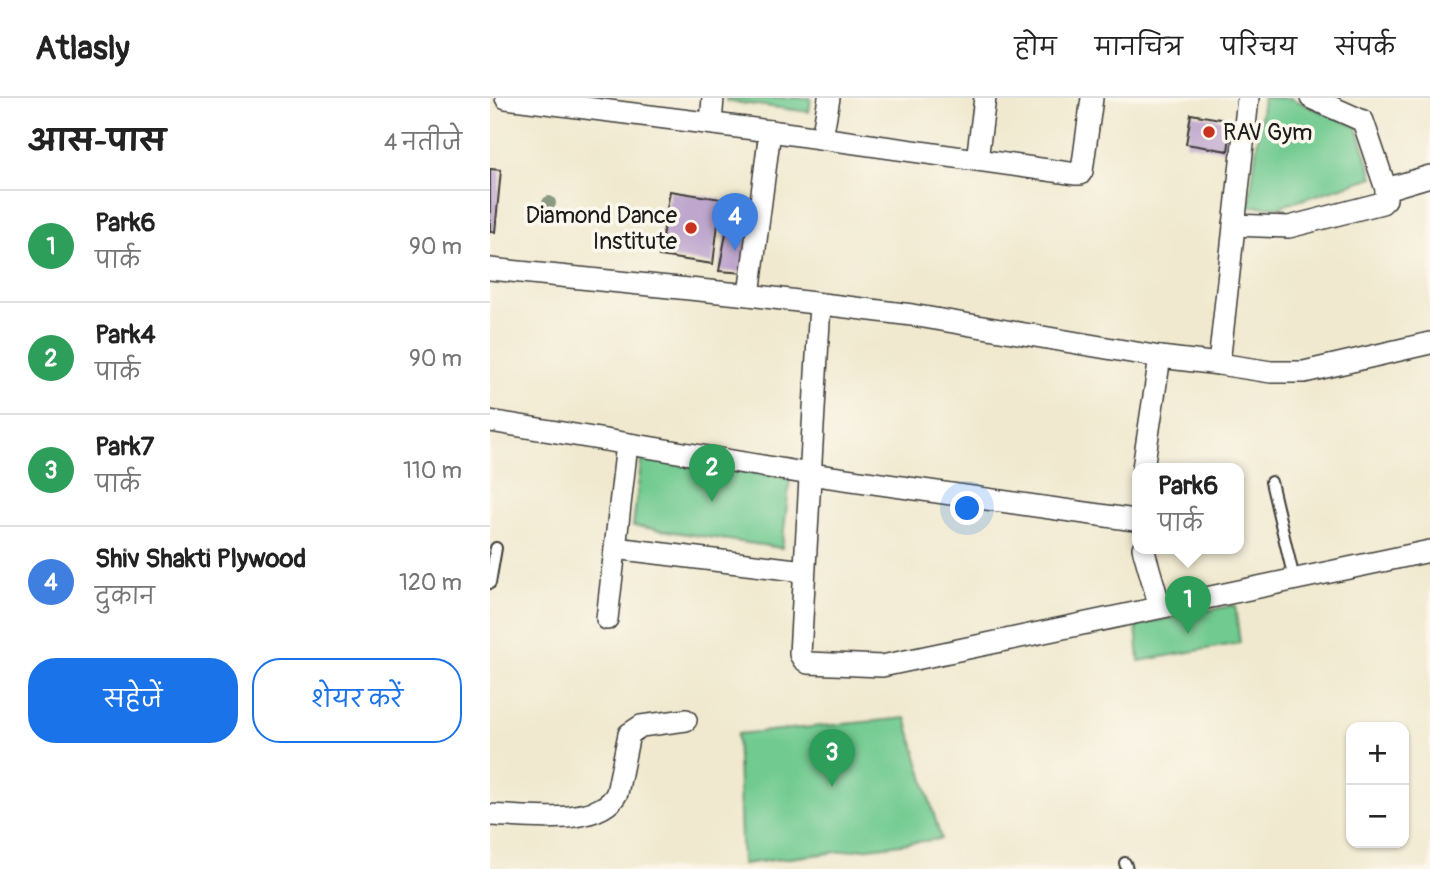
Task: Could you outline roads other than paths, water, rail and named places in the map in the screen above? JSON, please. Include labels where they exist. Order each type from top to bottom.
[{"type":"street","points":[[506,98],[1080,174],[1092,98]]},
{"type":"street","points":[[710,124],[713,98]]},
{"type":"street","points":[[822,138],[829,98]]},
{"type":"street","points":[[977,160],[985,98]]},
{"type":"street","points":[[1219,363],[1248,98]]},
{"type":"street","points":[[1234,225],[1289,227],[1381,203],[1386,199],[1363,121],[1311,98]]},
{"type":"street","points":[[749,295],[770,131]]},
{"type":"street","points":[[1385,189],[1430,176]]},
{"type":"street","points":[[490,269],[749,295],[912,315],[1160,358],[1219,363],[1271,372],[1304,372],[1430,343]]},
{"type":"street","points":[[820,304],[800,654],[808,663],[882,666],[1430,551]]},
{"type":"street","points":[[1144,463],[1160,358]]},
{"type":"street","points":[[490,421],[810,474],[1132,517]]},
{"type":"street","points":[[607,619],[627,444]]},
{"type":"street","points":[[615,548],[804,571]]},
{"type":"street","points":[[1145,554],[1160,607]]},
{"type":"street","points":[[490,815],[560,818],[584,815],[607,806],[617,793],[629,734],[641,726],[686,720]]},
{"type":"lane","points":[[1270,482],[1294,579]]},
{"type":"lane","points":[[490,583],[496,548]]},
{"type":"place","name":"RAV Gym","points":[[1209,132]]},
{"type":"place","name":"Diamond Dance Institute","points":[[691,228]]},
{"type":"place","name":"Shiv Shakti Plywood","points":[[735,251]]},
{"type":"place","name":"Park4","points":[[712,502]]},
{"type":"place","name":"Park6","points":[[1188,634]]},
{"type":"place","name":"Park7","points":[[832,787]]}]
